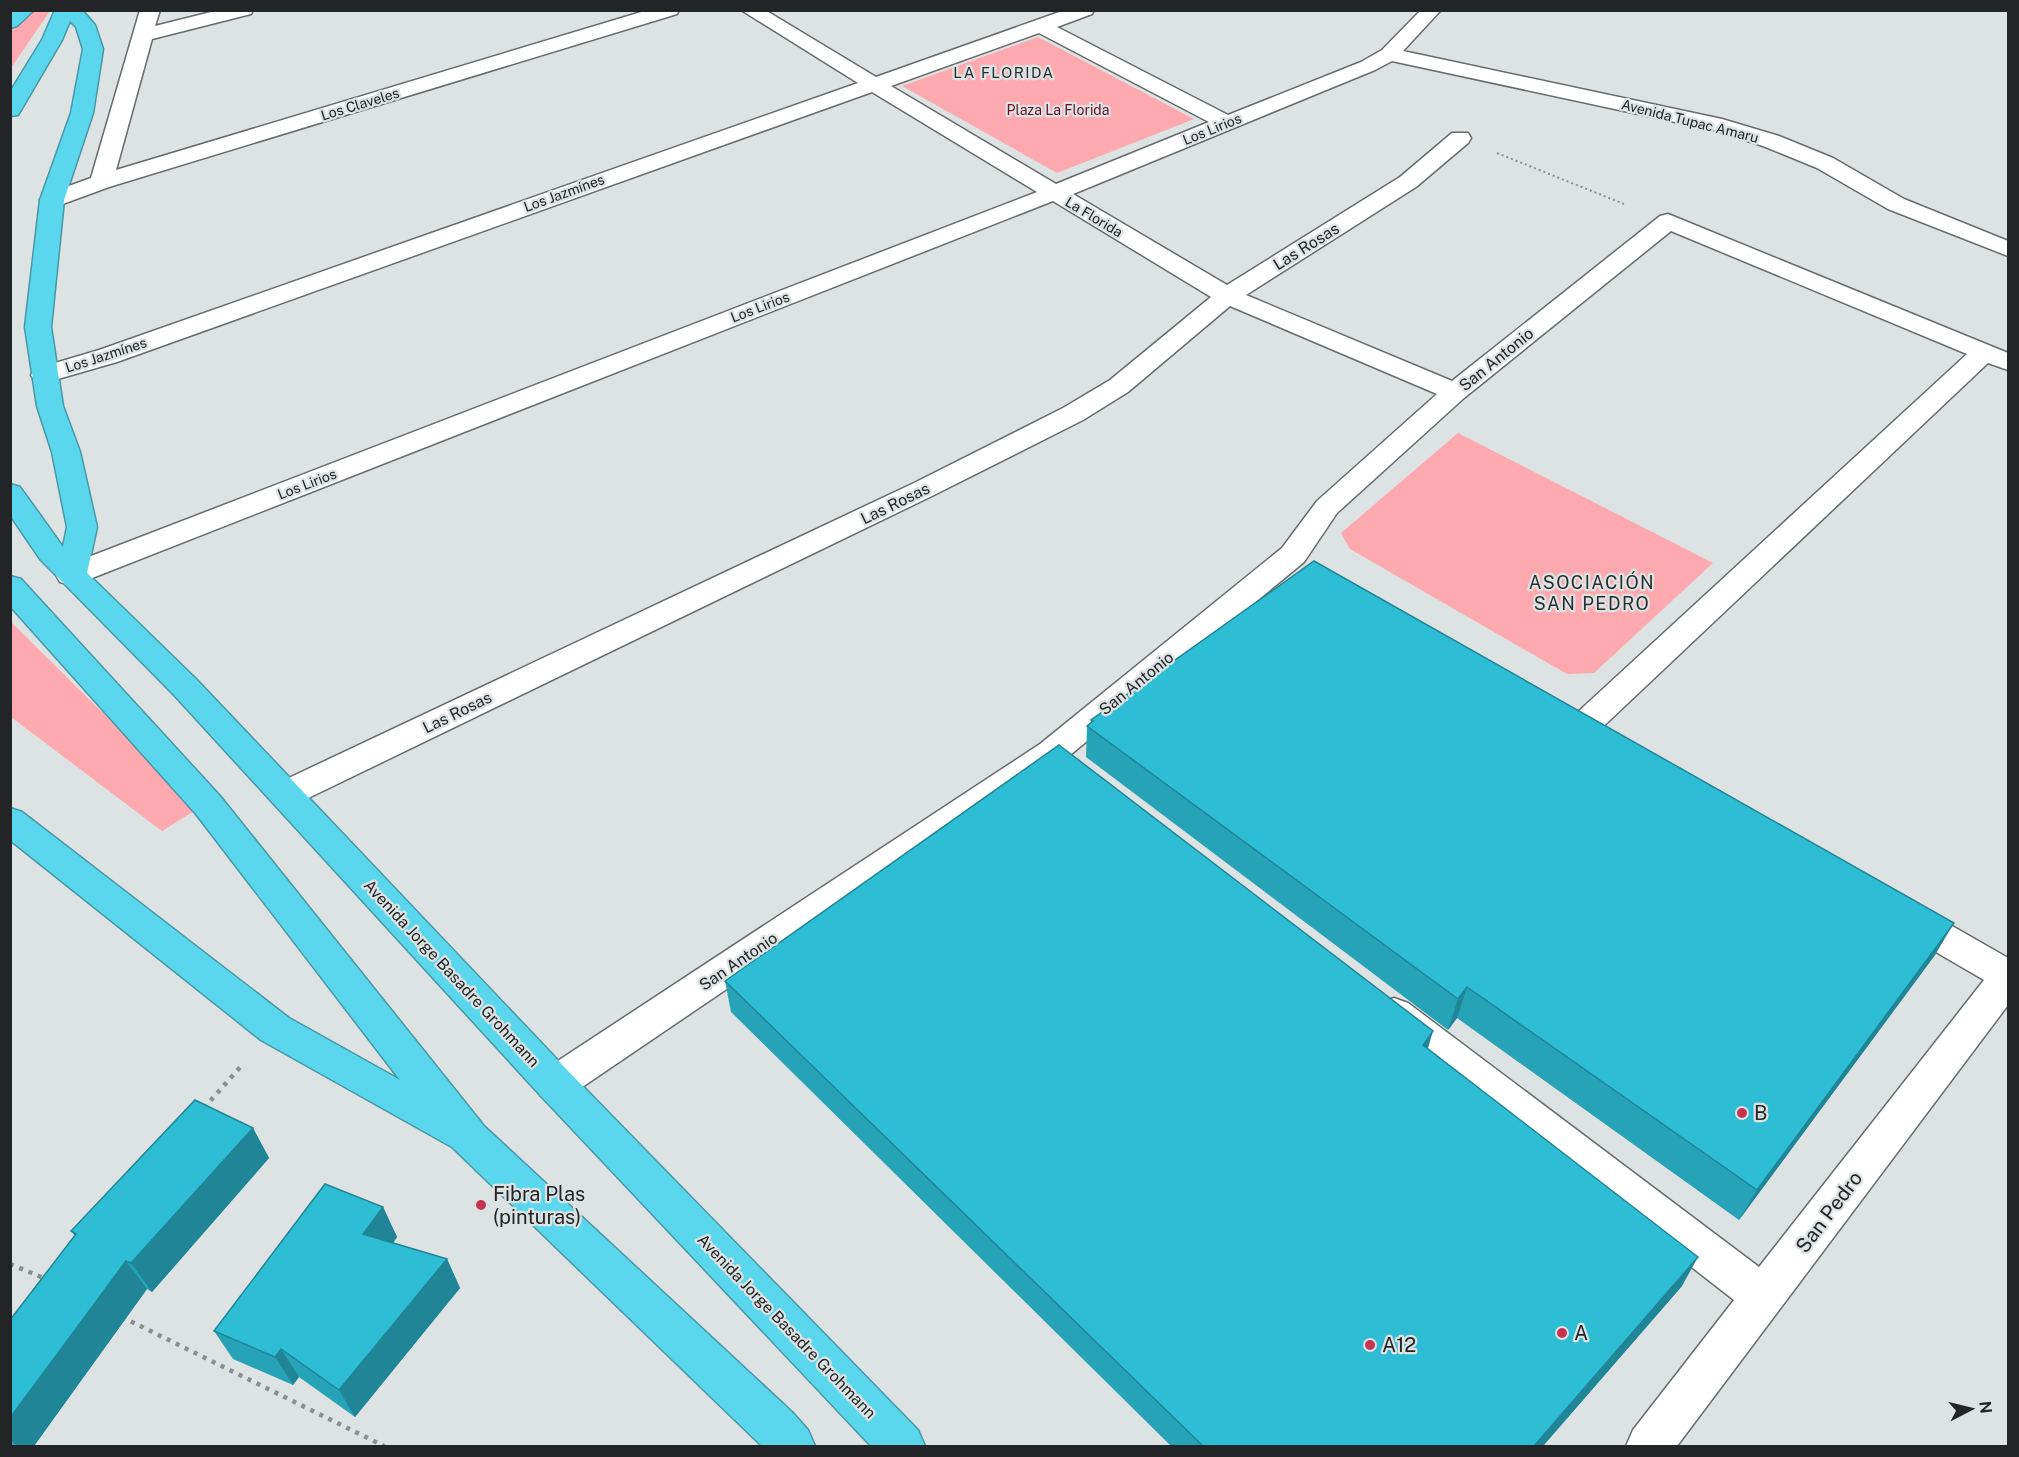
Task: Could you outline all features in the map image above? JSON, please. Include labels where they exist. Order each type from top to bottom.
[{"type":"highway","points":[[10,22],[25,10]]},
{"type":"highway","points":[[10,110],[52,40],[65,10]]},
{"type":"highway","points":[[70,10],[85,24],[93,49],[82,113],[52,201],[38,327],[50,406],[66,452],[82,527],[71,575]]},
{"type":"highway","name":"Avenida Jorge Basadre Grohmann","points":[[10,493],[50,552],[71,575],[186,688],[555,1084],[902,1446]]},
{"type":"highway","points":[[10,586],[208,806],[470,1138],[782,1440]]},
{"type":"highway","points":[[10,821],[275,1029],[470,1138]]},
{"type":"street","points":[[101,182],[145,35],[150,10]]},
{"type":"street","points":[[145,35],[244,10]]},
{"type":"street","name":"Los Claveles","points":[[52,201],[101,182],[670,10]]},
{"type":"street","name":"La Florida","points":[[750,10],[1227,296],[1455,392]]},
{"type":"street","name":"Los Jazmínes","points":[[44,375],[119,352],[1085,10]]},
{"type":"street","name":"Los Lirios","points":[[71,575],[1054,193],[1368,66],[1389,54],[1432,10]]},
{"type":"street","points":[[1040,26],[1227,123]]},
{"type":"street","name":"Avenida Tupac Amaru","points":[[1389,54],[1722,126],[1751,135],[1825,163],[1896,204],[2008,249]]},
{"type":"street","name":"Las Rosas","points":[[286,794],[924,489],[1072,414],[1119,386],[1227,296],[1408,182],[1461,138]]},
{"type":"street","points":[[1579,730],[1996,357],[1668,221]]},
{"type":"street","name":"San Antonio","points":[[555,1084],[1066,763],[1293,555],[1328,507],[1455,392],[1668,221]]},
{"type":"street","points":[[1293,555],[1319,576]]},
{"type":"street","points":[[1549,713],[1610,748]]},
{"type":"street","points":[[1876,900],[2008,976]]},
{"type":"street","name":"San Pedro","points":[[1649,1446],[2008,976]]},
{"type":"street","points":[[1365,991],[1764,1297]]},
{"type":"path","points":[[1461,138],[1668,221]]},
{"type":"path","points":[[197,1116],[275,1029]]},
{"type":"path","points":[[10,1264],[50,1281],[43,1289]]},
{"type":"path","points":[[113,1312],[384,1446]]},
{"type":"green space","points":[[32,11],[50,11],[11,68],[10,30]]},
{"type":"green space","name":"Plaza La Florida","points":[[1038,37],[1194,119],[1057,173],[902,86]]},
{"type":"green space","points":[[1458,433],[1713,563],[1594,673],[1567,674],[1350,549],[1341,533]]},
{"type":"green space","points":[[10,621],[199,808],[162,831],[11,717]]},
{"type":"building","points":[[1314,561],[1954,923],[1757,1190],[1467,987],[1458,999],[1087,726],[1093,721],[1091,720]]},
{"type":"building","points":[[1059,745],[1433,1031],[1423,1045],[1698,1257],[1534,1446],[1203,1446],[725,981]]},
{"type":"building","points":[[195,1100],[253,1128],[131,1263],[126,1261],[10,1418],[10,1320],[76,1234],[71,1231]]},
{"type":"building","points":[[325,1184],[383,1207],[363,1234],[447,1259],[339,1390],[281,1349],[275,1357],[214,1331]]},
{"type":"place","name":"B","points":[[1742,1113]]},
{"type":"place","name":"Fibra Plas (pinturas)","points":[[481,1205]]},
{"type":"place","name":"A","points":[[1562,1333]]},
{"type":"place","name":"A12","points":[[1370,1345]]},
{"type":"district","name":"LA FLORIDA","points":[[1004,73]]},
{"type":"district","name":"ASOCIACIÓN SAN PEDRO","points":[[1592,593]]}]
